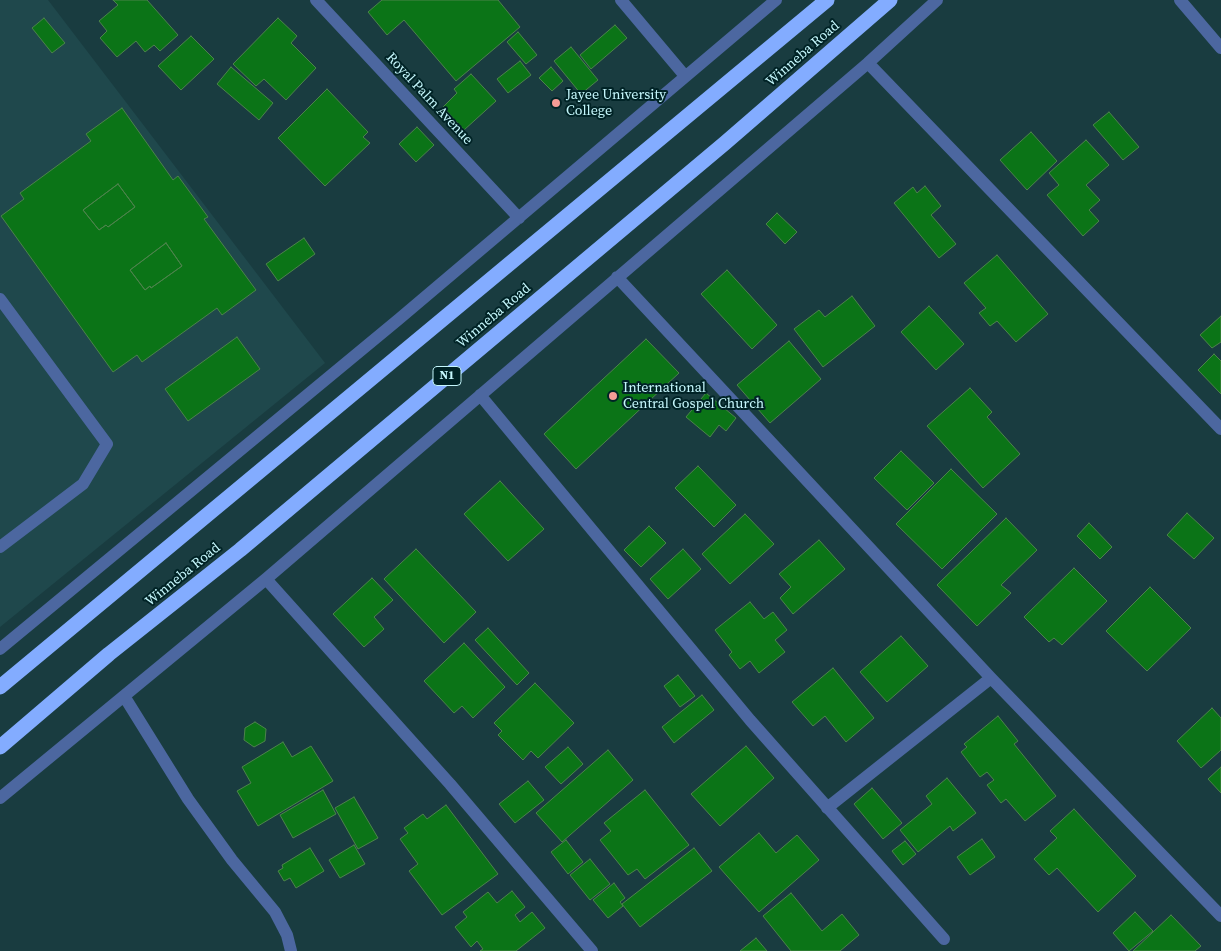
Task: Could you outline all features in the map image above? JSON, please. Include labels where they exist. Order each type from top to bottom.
[{"type":"highway","name":"Winneba Road","points":[[0,687],[827,0]]},
{"type":"highway","name":"Winneba Road","points":[[0,748],[109,654],[240,550],[725,144],[890,0]]},
{"type":"street","name":"Royal Palm Avenue","points":[[316,0],[519,218]]},
{"type":"street","points":[[621,0],[685,76]]},
{"type":"street","points":[[0,649],[519,218],[776,0]]},
{"type":"street","points":[[0,798],[266,579],[868,63],[938,0]]},
{"type":"street","points":[[1180,0],[1221,48]]},
{"type":"street","points":[[868,63],[1221,428]]},
{"type":"street","points":[[617,277],[991,678],[1221,916]]},
{"type":"street","points":[[0,298],[107,444],[83,484],[0,547]]},
{"type":"street","points":[[480,396],[750,720],[944,939]]},
{"type":"street","points":[[266,579],[450,784],[592,951]]},
{"type":"street","points":[[828,808],[991,678]]},
{"type":"street","points":[[124,696],[188,799],[232,860],[275,912],[287,935],[291,951]]},
{"type":"shaded area","points":[[0,0],[48,0],[325,363],[0,627]]},
{"type":"building","points":[[113,0],[147,0],[178,35],[160,51],[154,45],[145,52],[136,41],[117,57],[100,38],[107,31],[99,21],[118,5]]},
{"type":"building","points":[[382,0],[498,0],[520,27],[456,81],[404,20],[387,35],[368,12]]},
{"type":"building","points":[[44,18],[65,43],[52,53],[32,28]]},
{"type":"building","points":[[278,18],[297,36],[291,43],[316,68],[286,100],[264,79],[256,86],[233,64]]},
{"type":"building","points":[[615,25],[627,38],[591,69],[580,55]]},
{"type":"building","points":[[518,32],[537,55],[526,64],[507,42]]},
{"type":"building","points":[[191,36],[214,59],[181,90],[158,66]]},
{"type":"building","points":[[571,47],[598,80],[581,94],[554,61]]},
{"type":"building","points":[[520,61],[531,75],[508,93],[497,79]]},
{"type":"building","points":[[231,67],[273,103],[259,120],[217,84]]},
{"type":"building","points":[[551,67],[563,81],[552,91],[539,78]]},
{"type":"building","points":[[471,74],[496,101],[464,130],[443,107],[457,93],[454,89]]},
{"type":"building","points":[[327,89],[368,132],[363,137],[370,143],[325,186],[278,138]]},
{"type":"building","points":[[122,108],[173,180],[178,176],[208,217],[204,219],[256,290],[222,315],[217,308],[142,362],[137,355],[113,372],[1,216],[24,199],[20,193],[91,141],[86,134]],"holes":[[[118,184],[135,207],[108,227],[106,225],[99,230],[83,210]],[[166,243],[182,266],[151,288],[150,286],[145,290],[130,270]]]},
{"type":"building","points":[[1109,112],[1139,147],[1123,160],[1093,125]]},
{"type":"building","points":[[417,127],[434,145],[416,162],[399,144]]},
{"type":"building","points":[[1031,132],[1057,161],[1027,190],[1000,160]]},
{"type":"building","points":[[1086,140],[1109,165],[1086,185],[1100,200],[1089,210],[1099,221],[1083,236],[1047,195],[1059,185],[1049,173]]},
{"type":"building","points":[[118,184],[135,207],[108,227],[106,225],[99,230],[83,210]]},
{"type":"building","points":[[925,186],[941,206],[931,215],[956,244],[939,258],[894,203],[913,187],[917,193]]},
{"type":"building","points":[[777,213],[797,232],[785,244],[766,224]]},
{"type":"building","points":[[304,238],[315,254],[278,281],[266,264]]},
{"type":"building","points":[[166,243],[182,266],[151,288],[150,286],[145,290],[130,270]]},
{"type":"building","points":[[997,255],[1048,314],[1016,342],[997,321],[990,326],[979,313],[986,308],[964,283]]},
{"type":"building","points":[[727,270],[777,325],[752,349],[701,294]]},
{"type":"building","points":[[852,296],[875,326],[823,367],[794,329],[819,310],[825,317]]},
{"type":"building","points":[[929,306],[964,344],[936,370],[901,332]]},
{"type":"building","points":[[1221,316],[1221,342],[1212,348],[1200,335]]},
{"type":"building","points":[[237,337],[260,369],[188,421],[165,389]]},
{"type":"building","points":[[646,339],[679,373],[576,469],[544,434]]},
{"type":"building","points":[[789,341],[821,379],[770,423],[737,385]]},
{"type":"building","points":[[1214,354],[1221,361],[1221,394],[1198,370]]},
{"type":"building","points":[[970,388],[992,412],[987,417],[1020,454],[983,488],[927,426]]},
{"type":"building","points":[[706,393],[736,418],[726,431],[719,425],[710,437],[686,417]]},
{"type":"building","points":[[901,451],[934,483],[907,510],[874,478]]},
{"type":"building","points":[[698,466],[736,505],[714,527],[675,488]]},
{"type":"building","points":[[951,469],[997,514],[942,569],[896,524]]},
{"type":"building","points":[[500,481],[544,529],[508,561],[464,514]]},
{"type":"building","points":[[1187,513],[1214,538],[1194,559],[1167,535]]},
{"type":"building","points":[[745,514],[774,544],[730,584],[702,554]]},
{"type":"building","points":[[1006,518],[1037,550],[1001,585],[1011,593],[977,626],[937,585]]},
{"type":"building","points":[[1089,523],[1112,547],[1100,559],[1077,536]]},
{"type":"building","points":[[649,526],[666,543],[641,567],[624,550]]},
{"type":"building","points":[[819,540],[845,569],[793,614],[780,598],[791,587],[779,574]]},
{"type":"building","points":[[416,549],[476,612],[444,643],[384,579]]},
{"type":"building","points":[[683,549],[701,569],[668,599],[650,579]]},
{"type":"building","points":[[1074,568],[1107,601],[1062,645],[1054,638],[1049,642],[1024,617]]},
{"type":"building","points":[[372,578],[393,600],[374,617],[384,629],[364,647],[333,614]]},
{"type":"building","points":[[1150,587],[1191,628],[1147,671],[1106,631]]},
{"type":"building","points":[[750,602],[764,619],[773,612],[787,630],[775,640],[785,652],[759,673],[750,661],[740,669],[729,655],[732,652],[715,630]]},
{"type":"building","points":[[488,628],[529,673],[517,685],[475,640]]},
{"type":"building","points":[[901,636],[928,666],[887,702],[860,672]]},
{"type":"building","points":[[464,643],[505,687],[473,718],[462,706],[454,713],[424,681]]},
{"type":"building","points":[[833,668],[874,718],[846,742],[825,716],[813,726],[792,702]]},
{"type":"building","points":[[678,675],[695,696],[680,707],[664,686]]},
{"type":"building","points":[[535,683],[574,723],[538,758],[531,751],[523,760],[498,735],[502,731],[494,723]]},
{"type":"building","points":[[702,695],[714,710],[674,743],[662,727]]},
{"type":"building","points":[[1212,708],[1221,718],[1221,750],[1201,768],[1177,741]]},
{"type":"building","points":[[998,716],[1018,741],[1014,744],[1056,796],[1025,821],[1006,799],[1001,803],[987,785],[994,780],[987,772],[980,777],[961,752],[967,747],[964,744]]},
{"type":"building","points":[[255,722],[266,729],[265,741],[254,747],[244,740],[245,728]]},
{"type":"building","points":[[283,742],[292,757],[311,746],[333,781],[258,826],[237,791],[251,783],[242,767]]},
{"type":"building","points":[[746,746],[774,778],[720,826],[691,794]]},
{"type":"building","points":[[568,747],[583,764],[561,784],[545,767]]},
{"type":"building","points":[[608,750],[633,780],[562,842],[536,813]]},
{"type":"building","points":[[1221,767],[1221,793],[1208,779]]},
{"type":"building","points":[[947,778],[976,813],[953,831],[950,826],[918,852],[900,830],[932,804],[926,796]]},
{"type":"building","points":[[528,781],[544,800],[515,823],[499,804]]},
{"type":"building","points":[[872,788],[902,823],[883,839],[854,804]]},
{"type":"building","points":[[323,790],[336,814],[293,838],[280,815]]},
{"type":"building","points":[[645,790],[689,845],[645,879],[637,869],[628,875],[600,840],[611,831],[604,823]]},
{"type":"building","points":[[354,797],[378,838],[358,849],[335,808]]},
{"type":"building","points":[[446,805],[498,874],[442,915],[409,871],[418,864],[400,839],[408,833],[404,828],[423,814],[427,819]]},
{"type":"building","points":[[1074,809],[1136,876],[1098,912],[1057,868],[1049,875],[1034,859],[1057,838],[1050,831]]},
{"type":"building","points":[[759,833],[776,853],[797,835],[819,860],[759,912],[719,867]]},
{"type":"building","points":[[982,839],[995,857],[970,875],[957,857]]},
{"type":"building","points":[[566,840],[583,862],[568,874],[551,852]]},
{"type":"building","points":[[905,841],[916,854],[903,865],[892,851]]},
{"type":"building","points":[[354,845],[365,864],[340,878],[329,860]]},
{"type":"building","points":[[310,848],[324,871],[296,888],[290,878],[284,881],[278,871],[283,868],[282,865]]},
{"type":"building","points":[[694,848],[712,871],[640,927],[622,904]]},
{"type":"building","points":[[590,859],[610,884],[590,900],[570,875]]},
{"type":"building","points":[[614,883],[625,898],[620,902],[623,906],[608,918],[593,900]]},
{"type":"building","points":[[512,891],[525,907],[515,915],[520,922],[532,912],[545,928],[516,951],[480,951],[483,949],[477,941],[471,947],[455,927],[467,917],[463,912],[488,892],[497,903]]},
{"type":"building","points":[[791,893],[822,931],[842,914],[859,935],[840,951],[791,951],[763,916]]},
{"type":"building","points":[[1135,912],[1153,931],[1129,951],[1113,933]]},
{"type":"building","points":[[1171,915],[1201,946],[1195,951],[1133,951]]},
{"type":"building","points":[[756,938],[767,951],[740,951]]},
{"type":"place","name":"Jayee University College","points":[[556,103]]},
{"type":"place","name":"International Central Gospel Church","points":[[613,396]]}]
